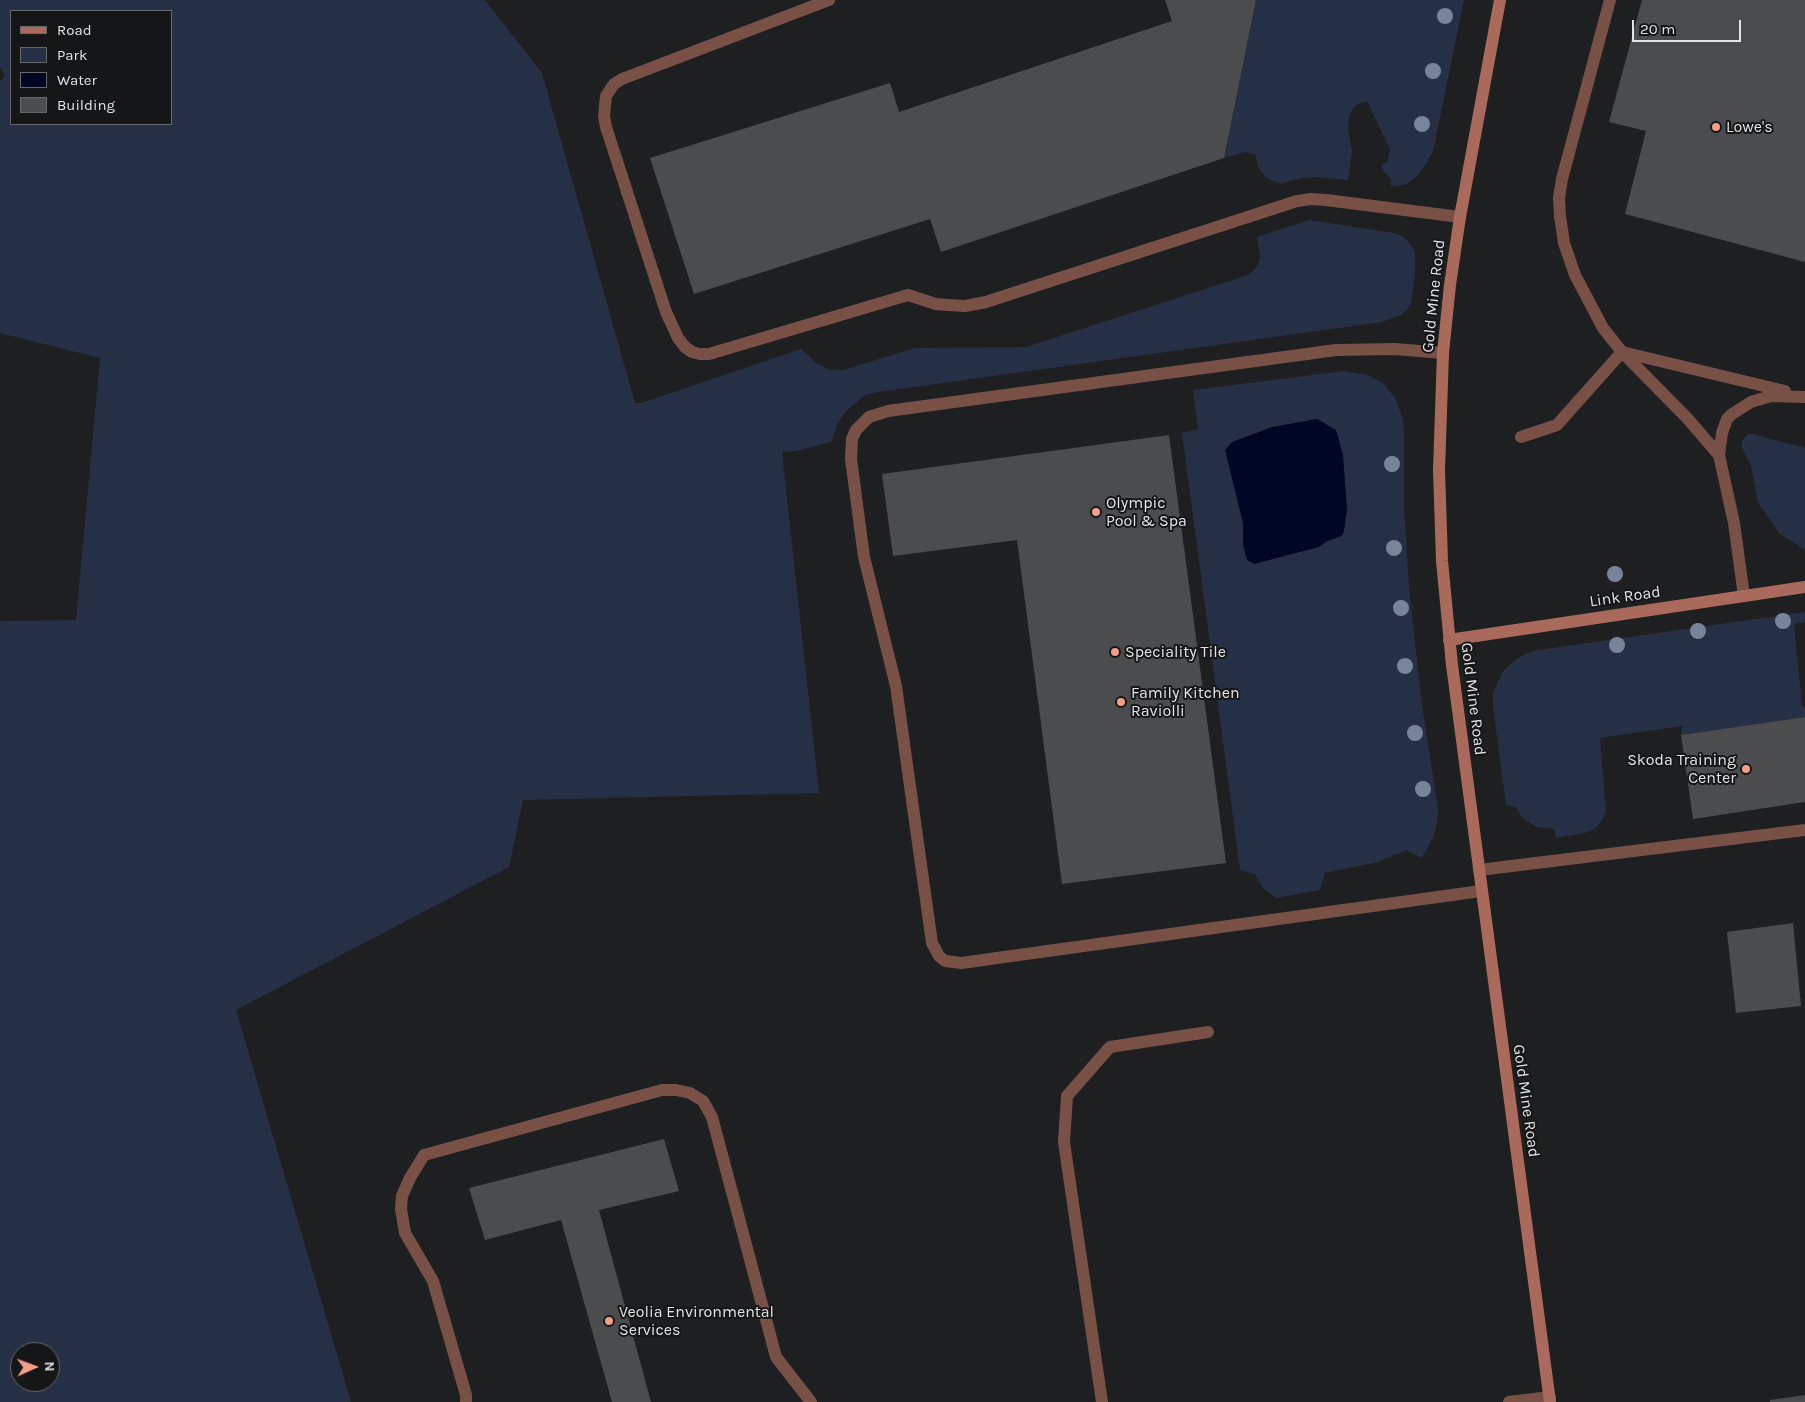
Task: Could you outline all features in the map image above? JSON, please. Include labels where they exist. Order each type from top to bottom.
[{"type":"street","name":"Gold Mine Road","points":[[1500,0],[1460,217],[1450,285],[1443,353],[1439,470],[1442,560],[1449,640],[1481,891],[1550,1400]]},
{"type":"street","name":"Link Road","points":[[1449,640],[1805,587]]},
{"type":"lane","points":[[829,0],[622,79],[610,89],[606,96],[604,116],[606,127],[666,312],[678,338],[692,352],[708,354],[908,295],[936,304],[966,306],[986,302],[1304,200],[1326,200],[1460,217]]},
{"type":"lane","points":[[1610,0],[1562,179],[1559,198],[1564,242],[1575,275],[1603,328],[1622,352],[1687,418],[1719,454]]},
{"type":"lane","points":[[1443,353],[1395,349],[1336,350],[888,411],[869,417],[856,430],[852,438],[850,459],[864,557],[896,686],[932,943],[939,956],[945,961],[961,963],[1481,891]]},
{"type":"lane","points":[[1622,352],[1805,396]]},
{"type":"lane","points":[[1520,437],[1557,425],[1622,352]]},
{"type":"lane","points":[[1744,596],[1732,515],[1719,454],[1724,426],[1727,419],[1738,409],[1763,398],[1805,396]]},
{"type":"lane","points":[[1479,870],[1805,830]]},
{"type":"lane","points":[[1102,1402],[1064,1142],[1067,1096],[1110,1047],[1208,1032]]},
{"type":"lane","points":[[466,1402],[466,1395],[433,1280],[405,1233],[401,1209],[402,1196],[424,1155],[662,1090],[690,1093],[703,1101],[712,1117],[776,1357],[811,1402]]},
{"type":"lane","points":[[1509,1402],[1550,1400]]},
{"type":"green space","points":[[0,0],[485,0],[542,73],[635,403],[641,403],[801,349],[817,363],[830,370],[843,370],[915,348],[1026,347],[1248,275],[1258,266],[1260,255],[1257,237],[1309,220],[1394,233],[1402,236],[1409,242],[1415,253],[1415,275],[1411,304],[1401,315],[1382,322],[865,395],[846,411],[838,423],[831,442],[796,451],[782,452],[819,793],[523,800],[509,867],[236,1010],[351,1402],[0,1402],[0,621],[76,620],[100,358],[0,333],[0,82],[5,75],[0,67]]},
{"type":"green space","points":[[1256,0],[1464,0],[1433,151],[1417,176],[1405,185],[1391,186],[1391,179],[1382,170],[1382,165],[1388,161],[1390,149],[1367,101],[1354,107],[1349,117],[1348,131],[1352,151],[1348,180],[1316,177],[1301,178],[1280,184],[1265,177],[1259,168],[1255,154],[1245,152],[1224,158]]},
{"type":"green space","points":[[1344,371],[1367,375],[1383,383],[1395,398],[1403,419],[1404,505],[1409,586],[1421,698],[1438,809],[1437,822],[1434,835],[1422,858],[1406,850],[1378,862],[1325,873],[1320,890],[1276,898],[1262,887],[1255,874],[1240,870],[1182,433],[1198,429],[1193,390]]},
{"type":"green space","points":[[1748,434],[1805,448],[1805,550],[1780,534],[1758,503],[1751,466],[1741,446],[1743,439]]},
{"type":"green space","points":[[1805,612],[1805,622],[1794,624],[1802,706],[1805,707],[1805,717],[1681,735],[1682,726],[1600,738],[1606,812],[1595,829],[1585,833],[1556,838],[1554,829],[1537,827],[1522,818],[1516,807],[1506,805],[1493,707],[1493,692],[1503,671],[1516,659],[1532,651]]},
{"type":"water","points":[[1317,419],[1336,430],[1343,455],[1347,510],[1342,536],[1327,541],[1319,547],[1254,564],[1247,560],[1243,545],[1243,523],[1225,450],[1232,442],[1272,427]]},
{"type":"building","points":[[1165,0],[1256,0],[1224,158],[941,252],[930,219],[694,294],[650,158],[890,83],[899,112],[1172,21]]},
{"type":"building","name":"Lowe's","points":[[1642,0],[1805,0],[1805,262],[1625,214],[1646,131],[1609,122]]},
{"type":"building","points":[[1169,435],[1226,863],[1062,884],[1017,540],[893,556],[882,474]]},
{"type":"building","name":"Skoda Training Center","points":[[1805,717],[1805,802],[1693,819],[1681,735]]},
{"type":"building","points":[[1793,923],[1801,1006],[1736,1013],[1727,932]]},
{"type":"building","name":"Veolia Environmental Services","points":[[664,1139],[679,1191],[599,1210],[651,1402],[612,1402],[561,1220],[485,1240],[469,1188]]},
{"type":"building","points":[[1805,1395],[1805,1402],[1770,1402],[1770,1400]]},
{"type":"place","name":"Lowe's","points":[[1716,127]]},
{"type":"place","name":"Olympic Pool & Spa","points":[[1096,512]]},
{"type":"place","name":"Speciality Tile","points":[[1115,652]]},
{"type":"place","name":"Family Kitchen Raviolli","points":[[1121,702]]},
{"type":"place","name":"Skoda Training Center","points":[[1746,769]]},
{"type":"place","name":"Veolia Environmental Services","points":[[609,1321]]}]
